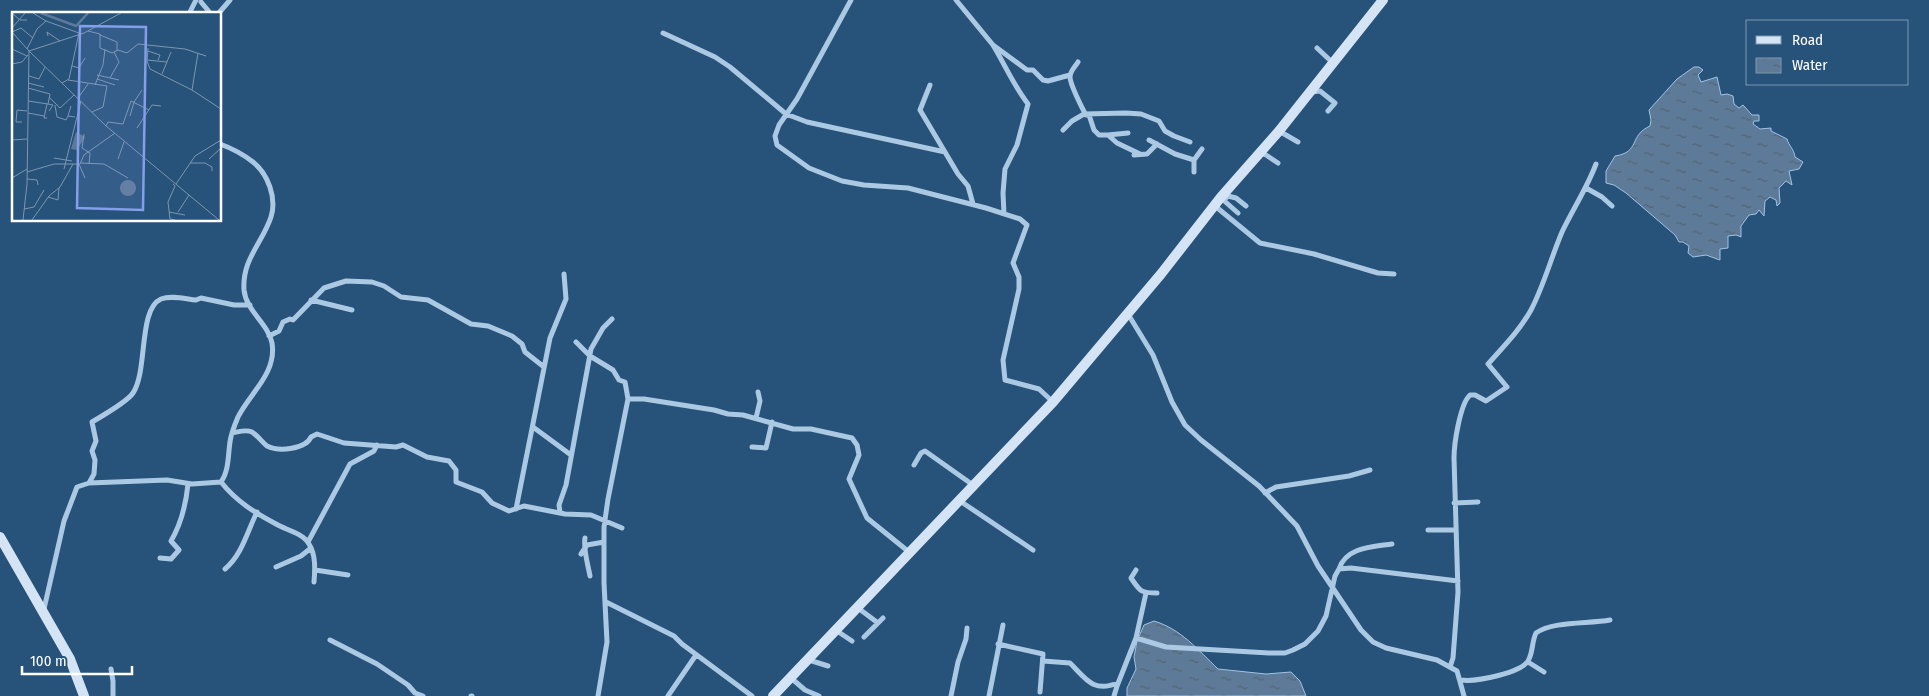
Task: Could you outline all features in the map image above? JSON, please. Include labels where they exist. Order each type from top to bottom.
[{"type":"street","points":[[220,12],[230,0]]},
{"type":"street","points":[[851,0],[786,114],[775,136],[777,144],[808,168],[842,181],[864,185],[908,188],[973,204],[1020,220],[1027,225],[1013,263],[1019,277],[1019,289],[1003,360],[1005,380],[1038,389],[1053,402]]},
{"type":"street","points":[[956,0],[993,45],[1007,68],[1011,80],[1028,104],[1017,146],[1005,169],[1004,214]]},
{"type":"street","points":[[780,694],[791,678],[1053,402],[1279,131],[1383,0]]},
{"type":"street","points":[[191,12],[199,2],[209,12]]},
{"type":"street","points":[[662,33],[715,57],[730,67],[786,114],[815,124],[945,152]]},
{"type":"street","points":[[993,45],[1026,70],[1033,70],[1043,80],[1048,81],[1070,75],[1078,62]]},
{"type":"street","points":[[1317,48],[1333,64]]},
{"type":"street","points":[[1070,75],[1076,97],[1088,115],[1094,130],[1099,135],[1128,133]]},
{"type":"street","points":[[930,86],[920,110],[958,174],[968,186],[973,204]]},
{"type":"street","points":[[1306,96],[1314,91],[1320,91],[1325,94],[1335,103],[1328,111]]},
{"type":"street","points":[[1063,130],[1072,121],[1088,115],[1126,112],[1141,114],[1159,121],[1165,131],[1190,142]]},
{"type":"street","points":[[1279,131],[1298,142]]},
{"type":"street","points":[[1108,135],[1117,143],[1137,154],[1147,154],[1157,144]]},
{"type":"street","points":[[1149,140],[1175,154],[1194,160]]},
{"type":"street","points":[[221,145],[254,163],[267,181],[273,198],[271,216],[251,254],[245,272],[244,292],[254,314],[265,328],[272,342],[272,358],[268,372],[238,416],[232,433],[228,464],[221,482]]},
{"type":"street","points":[[1194,172],[1194,160],[1202,149]]},
{"type":"street","points":[[1260,153],[1266,154],[1278,163]]},
{"type":"street","points":[[1450,667],[1453,658],[1457,617],[1458,581],[1454,503],[1454,443],[1466,398],[1470,395],[1475,395],[1486,401],[1507,387],[1488,364],[1530,312],[1540,292],[1562,233],[1586,188],[1596,164]]},
{"type":"street","points":[[1586,188],[1602,197],[1612,206]]},
{"type":"street","points":[[1220,201],[1228,196],[1236,198],[1246,206]]},
{"type":"street","points":[[1220,201],[1238,213]]},
{"type":"street","points":[[1220,201],[1260,243],[1314,254],[1378,273],[1394,274]]},
{"type":"street","points":[[516,508],[534,427],[550,338],[566,299],[564,274]]},
{"type":"street","points":[[269,336],[279,331],[283,322],[297,317],[324,288],[346,281],[372,282],[384,286],[401,297],[428,300],[471,324],[488,326],[512,336],[522,344],[526,352],[544,367]]},
{"type":"street","points":[[89,483],[94,474],[95,460],[92,451],[96,441],[92,422],[133,394],[139,379],[142,362],[146,318],[157,301],[163,298],[196,300],[201,298],[234,305],[250,305]]},
{"type":"street","points":[[312,300],[352,310]]},
{"type":"street","points":[[1127,313],[1153,355],[1172,402],[1185,425],[1266,493],[1297,526],[1318,566],[1361,630],[1373,642],[1386,648],[1437,660],[1457,671],[1464,696]]},
{"type":"street","points":[[560,512],[559,505],[566,485],[591,349],[596,339],[612,319]]},
{"type":"street","points":[[576,342],[590,356],[613,370],[620,380],[625,382],[628,399],[605,522],[604,584],[607,642],[598,696]]},
{"type":"street","points":[[756,418],[760,401],[758,392]]},
{"type":"street","points":[[628,399],[644,399],[756,418],[793,429],[811,428],[854,440],[859,455],[849,479],[864,514],[882,532],[909,552]]},
{"type":"street","points":[[752,447],[766,448],[772,422]]},
{"type":"street","points":[[534,427],[571,455]]},
{"type":"street","points":[[232,433],[240,431],[252,432],[270,447],[283,448],[304,445],[316,434],[344,443],[396,447],[403,445],[427,457],[449,461],[456,470],[456,482],[482,492],[492,504],[509,511],[524,506],[591,515],[622,528]]},
{"type":"street","points":[[308,542],[350,464],[374,451],[377,445]]},
{"type":"street","points":[[914,465],[921,452],[925,452],[974,485]]},
{"type":"street","points":[[1266,493],[1276,487],[1349,476],[1370,470]]},
{"type":"street","points":[[43,613],[71,498],[77,487],[89,483],[167,480],[188,484],[221,482],[242,504],[308,542],[315,570],[314,582]]},
{"type":"street","points":[[160,558],[171,559],[179,550],[172,545],[171,541],[182,516],[188,484]]},
{"type":"street","points":[[960,501],[1033,550]]},
{"type":"street","points":[[1454,503],[1478,502]]},
{"type":"street","points":[[225,569],[234,562],[238,555],[257,512]]},
{"type":"street","points":[[1428,530],[1456,530]]},
{"type":"street","points":[[0,537],[70,659],[84,696]]},
{"type":"street","points":[[582,552],[584,538]]},
{"type":"street","points":[[582,552],[587,545],[604,542]]},
{"type":"street","points":[[1136,638],[1166,647],[1284,653],[1305,644],[1318,631],[1326,616],[1335,576],[1343,559],[1355,551],[1392,544]]},
{"type":"street","points":[[276,567],[300,556],[311,548]]},
{"type":"street","points":[[582,552],[588,558],[590,576]]},
{"type":"street","points":[[1338,569],[1351,568],[1458,581]]},
{"type":"street","points":[[315,570],[348,575]]},
{"type":"street","points":[[1136,570],[1131,578],[1139,590],[1146,593],[1156,593]]},
{"type":"street","points":[[1114,696],[1136,638],[1146,593]]},
{"type":"street","points":[[606,602],[674,636],[696,655],[752,696]]},
{"type":"street","points":[[858,608],[878,623]]},
{"type":"street","points":[[864,637],[883,618]]},
{"type":"street","points":[[1461,680],[1481,680],[1509,674],[1528,662],[1536,632],[1542,628],[1610,620]]},
{"type":"street","points":[[989,696],[1003,626]]},
{"type":"street","points":[[951,696],[968,628]]},
{"type":"street","points":[[836,631],[852,641]]},
{"type":"street","points":[[330,640],[378,664],[408,685],[415,693],[423,696]]},
{"type":"street","points":[[998,644],[1043,654],[1040,692]]},
{"type":"street","points":[[668,696],[696,655]]},
{"type":"street","points":[[809,660],[828,666]]},
{"type":"street","points":[[1043,661],[1070,663],[1083,678],[1100,687],[1104,688],[1118,683]]},
{"type":"street","points":[[1528,662],[1544,672]]},
{"type":"street","points":[[111,669],[113,696]]},
{"type":"street","points":[[791,678],[799,686],[819,696]]},
{"type":"water","points":[[1694,67],[1699,67],[1703,70],[1698,75],[1701,82],[1717,77],[1721,95],[1733,96],[1734,104],[1739,108],[1743,105],[1752,115],[1759,115],[1759,121],[1754,121],[1753,124],[1760,129],[1771,128],[1771,131],[1787,139],[1795,157],[1803,162],[1799,169],[1789,171],[1792,185],[1786,181],[1779,188],[1780,203],[1777,206],[1776,200],[1770,197],[1765,201],[1764,216],[1759,210],[1756,214],[1749,215],[1741,226],[1741,237],[1736,235],[1728,236],[1728,248],[1720,249],[1720,260],[1706,255],[1693,257],[1688,253],[1689,246],[1679,242],[1675,235],[1626,193],[1614,185],[1606,183],[1606,171],[1615,156],[1628,151],[1639,134],[1650,126],[1649,110],[1677,79]]},
{"type":"water","points":[[1154,621],[1173,629],[1181,635],[1218,669],[1266,674],[1291,672],[1300,681],[1306,696],[1127,696],[1127,688],[1136,669],[1134,657],[1137,641],[1144,625]]}]
